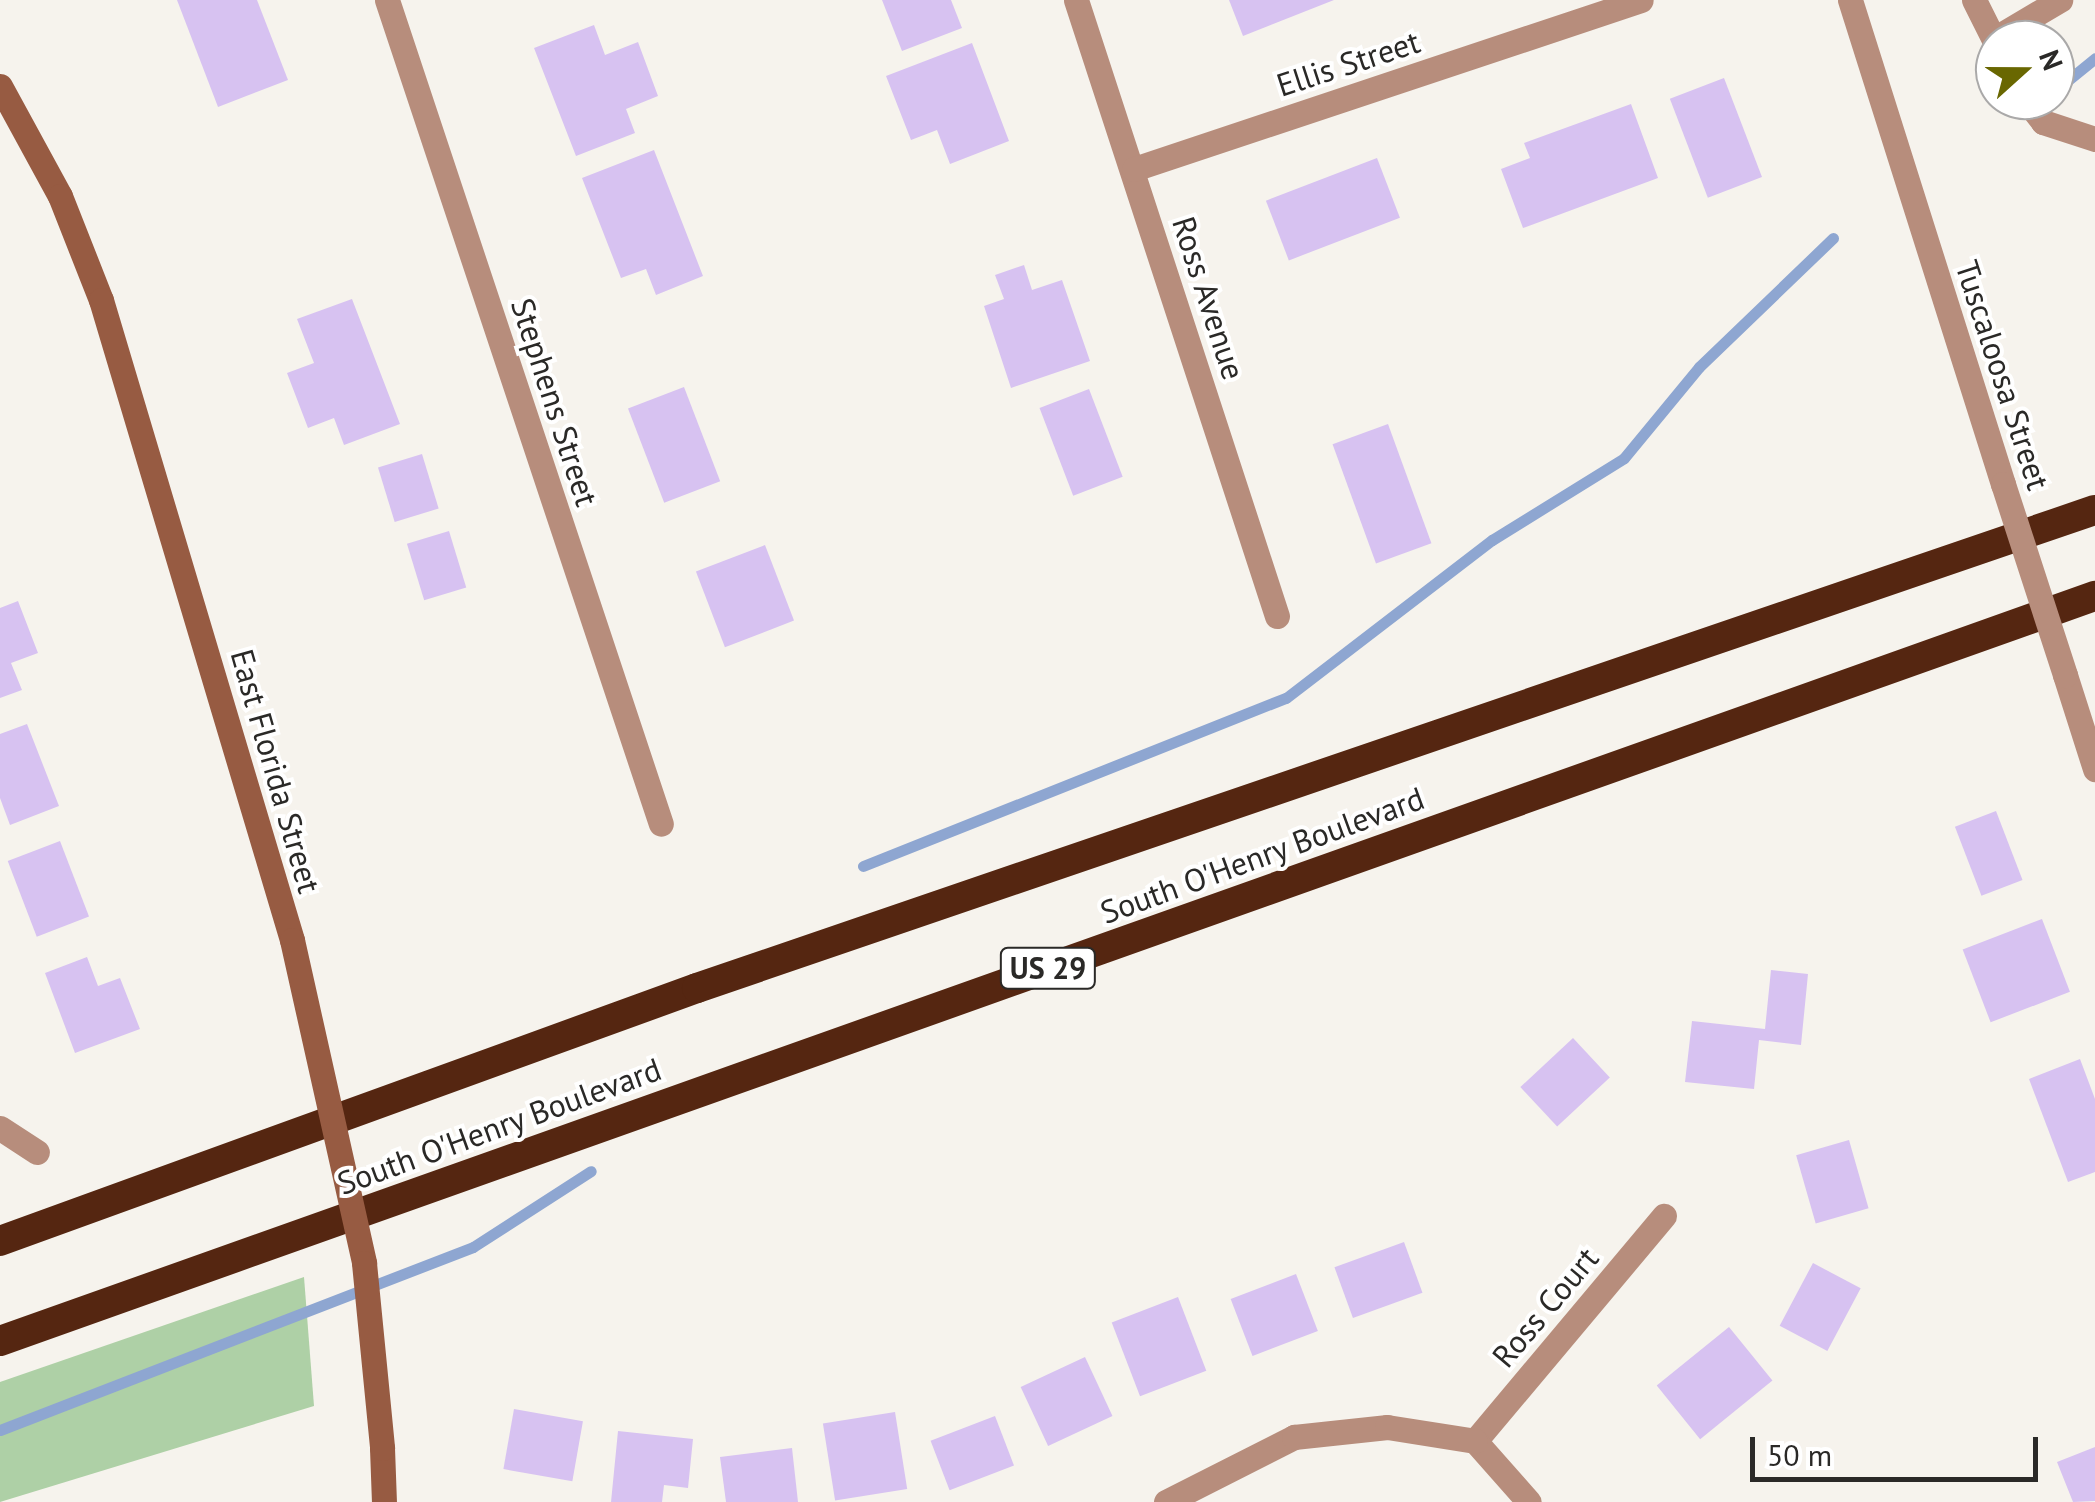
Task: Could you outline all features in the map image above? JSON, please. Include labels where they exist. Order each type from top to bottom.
[{"type":"highway","name":"South O'Henry Boulevard","points":[[0,1241],[697,988],[2095,510]]},
{"type":"highway","name":"South O'Henry Boulevard","points":[[0,1341],[2095,596]]},
{"type":"main road","name":"East Florida Street","points":[[0,86],[60,196],[100,300],[292,940],[364,1264],[384,1502]]},
{"type":"street","name":"Stephens Street","points":[[387,0],[661,824]]},
{"type":"street","name":"Ross Avenue","points":[[1076,0],[1277,616]]},
{"type":"street","name":"Ellis Street","points":[[1134,169],[1641,0]]},
{"type":"street","name":"Tuscaloosa Street","points":[[1850,0],[2095,770]]},
{"type":"street","points":[[2028,20],[2060,0]]},
{"type":"street","points":[[2041,120],[2095,139]]},
{"type":"street","points":[[0,1128],[37,1152]]},
{"type":"street","name":"Ross Court","points":[[1475,1441],[1664,1216]]},
{"type":"street","points":[[1166,1502],[1294,1437],[1387,1427],[1475,1441],[1529,1502]]},
{"type":"green space","points":[[304,1277],[314,1406],[0,1502],[0,1382]]},
{"type":"building","points":[[177,0],[257,0],[288,80],[218,107]]},
{"type":"building","points":[[882,0],[951,0],[962,28],[902,51]]},
{"type":"building","points":[[1229,0],[1334,0],[1243,36]]},
{"type":"building","points":[[594,25],[605,55],[638,42],[658,96],[626,109],[635,133],[576,156],[534,48]]},
{"type":"building","points":[[972,43],[1009,141],[950,164],[937,130],[911,140],[886,76]]},
{"type":"building","points":[[1724,78],[1762,177],[1708,198],[1670,99]]},
{"type":"building","points":[[1631,104],[1658,178],[1523,228],[1501,169],[1530,158],[1524,143]]},
{"type":"building","points":[[654,150],[703,276],[656,295],[646,269],[621,278],[582,178]]},
{"type":"building","points":[[1377,158],[1400,218],[1289,260],[1266,201]]},
{"type":"building","points":[[1024,265],[1032,290],[1062,280],[1090,361],[1011,388],[984,306],[1004,299],[995,275]]},
{"type":"building","points":[[352,299],[400,424],[344,445],[334,418],[308,428],[287,373],[314,363],[297,319]]},
{"type":"building","points":[[684,387],[720,481],[664,503],[628,409]]},
{"type":"building","points":[[1089,389],[1123,477],[1073,496],[1040,408]]},
{"type":"building","points":[[1388,424],[1431,543],[1376,564],[1333,444]]},
{"type":"building","points":[[422,454],[439,509],[395,522],[378,467]]},
{"type":"building","points":[[449,531],[466,587],[424,600],[407,544]]},
{"type":"building","points":[[765,545],[794,621],[725,647],[696,572]]},
{"type":"building","points":[[18,601],[38,653],[11,663],[22,690],[0,698],[0,608]]},
{"type":"building","points":[[27,724],[59,806],[10,825],[0,798],[0,734]]},
{"type":"building","points":[[1996,811],[2023,880],[1981,896],[1955,827]]},
{"type":"building","points":[[60,841],[89,917],[37,937],[8,861]]},
{"type":"building","points":[[2042,919],[2070,992],[1991,1022],[1963,949]]},
{"type":"building","points":[[87,957],[98,986],[120,978],[140,1029],[75,1053],[45,973]]},
{"type":"building","points":[[1771,970],[1808,974],[1801,1045],[1759,1040],[1754,1089],[1685,1082],[1692,1021],[1765,1029]]},
{"type":"building","points":[[1573,1038],[1610,1077],[1557,1127],[1520,1087]]},
{"type":"building","points":[[2080,1059],[2095,1099],[2095,1172],[2068,1182],[2029,1079]]},
{"type":"building","points":[[1849,1140],[1869,1208],[1816,1223],[1796,1155]]},
{"type":"building","points":[[1404,1242],[1422,1293],[1353,1318],[1334,1267]]},
{"type":"building","points":[[1813,1263],[1861,1288],[1827,1351],[1780,1326]]},
{"type":"building","points":[[1296,1274],[1318,1331],[1253,1356],[1231,1299]]},
{"type":"building","points":[[1178,1297],[1206,1371],[1140,1396],[1112,1322]]},
{"type":"building","points":[[1729,1327],[1772,1381],[1700,1439],[1657,1386]]},
{"type":"building","points":[[1085,1357],[1112,1416],[1048,1446],[1021,1387]]},
{"type":"building","points":[[514,1409],[583,1421],[572,1481],[503,1469]]},
{"type":"building","points":[[895,1412],[907,1489],[835,1500],[823,1423]]},
{"type":"building","points":[[995,1416],[1014,1465],[950,1490],[931,1441]]},
{"type":"building","points":[[618,1431],[693,1439],[688,1488],[664,1485],[662,1502],[611,1502]]},
{"type":"building","points":[[2095,1447],[2095,1501],[2073,1502],[2057,1462]]},
{"type":"building","points":[[792,1448],[798,1502],[726,1502],[720,1457]]},
{"type":"waterway","points":[[2075,74],[2095,58]]},
{"type":"waterway","points":[[863,866],[1286,698],[1492,540],[1624,458],[1699,367],[1833,238]]},
{"type":"waterway","points":[[0,1430],[473,1247],[591,1171]]}]
